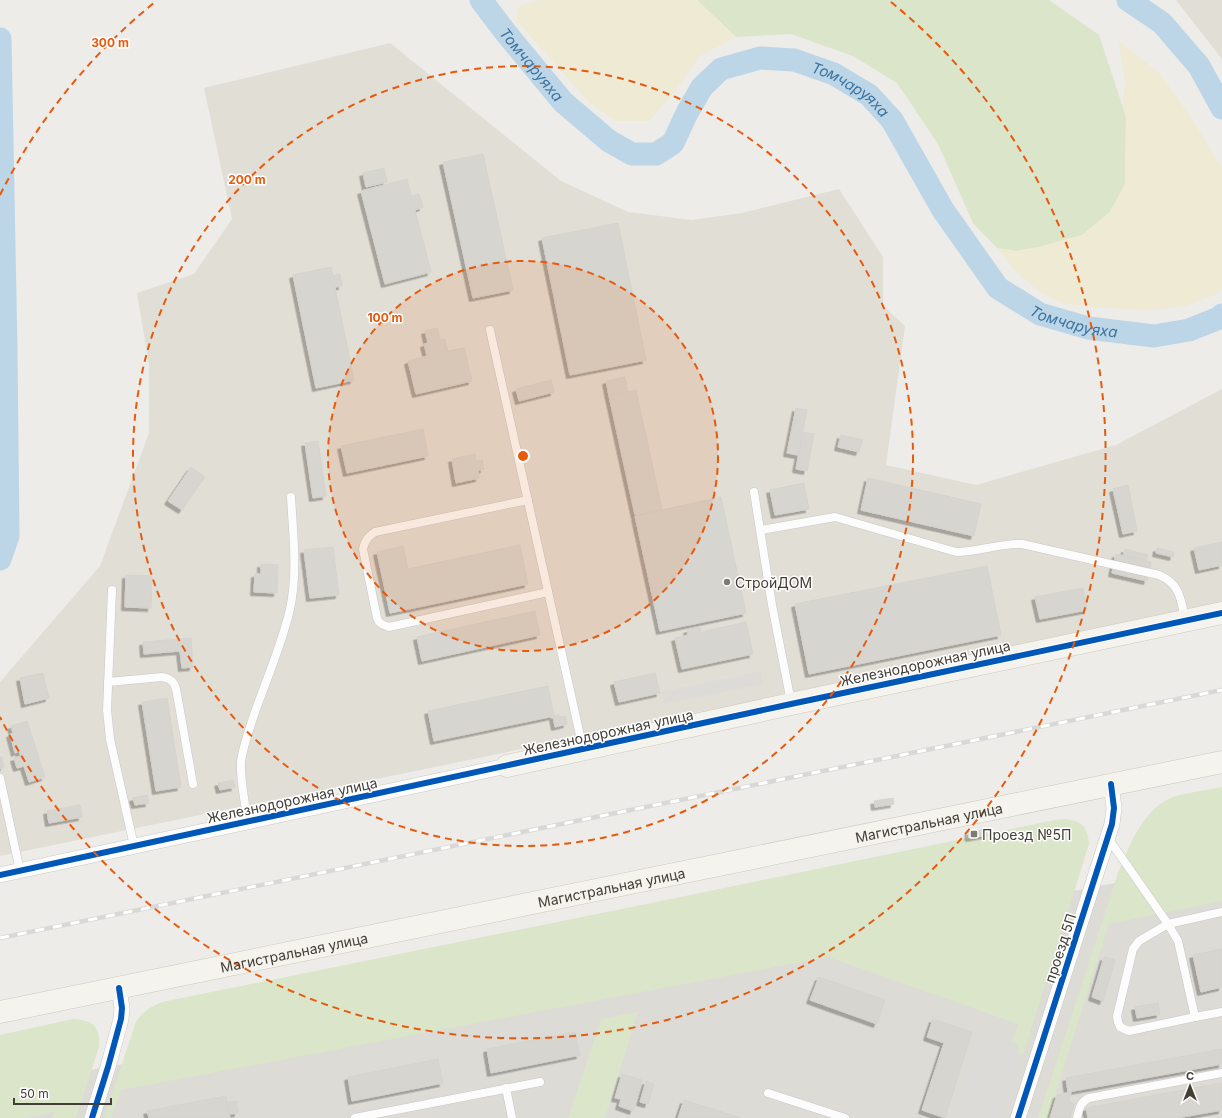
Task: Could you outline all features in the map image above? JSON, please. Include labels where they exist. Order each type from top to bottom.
[{"type":"main road","name":"Железнодорожная улица","points":[[507,766],[791,704],[1222,613]]},
{"type":"main road","name":"Магистральная улица","points":[[0,1012],[1222,762]]},
{"type":"street","name":"Железнодорожная улица","points":[[0,875],[507,766]]},
{"type":"street","name":"проезд 5П","points":[[1018,1118],[1112,824],[1114,808],[1111,784]]},
{"type":"street","points":[[92,1118],[111,1060],[122,1019],[119,988]]},
{"type":"lane","points":[[490,330],[583,749]]},
{"type":"lane","points":[[754,492],[772,604],[791,704]]},
{"type":"lane","points":[[248,822],[242,786],[242,760],[246,738],[284,630],[290,608],[294,583],[291,497]]},
{"type":"lane","points":[[528,500],[375,532],[368,536],[364,542],[363,549],[377,618],[378,622],[389,627],[548,592]]},
{"type":"lane","points":[[761,530],[834,517],[956,552],[965,552],[1011,544],[1022,544],[1159,574],[1167,578],[1178,590],[1185,621]]},
{"type":"lane","points":[[112,590],[107,710],[110,739],[134,846]]},
{"type":"lane","points":[[108,682],[162,677],[171,679],[175,685],[177,694],[193,784]]},
{"type":"lane","points":[[0,778],[20,871]]},
{"type":"lane","points":[[1108,838],[1168,924],[1178,941],[1195,1017]]},
{"type":"lane","points":[[1222,912],[1168,924],[1139,941],[1133,949],[1117,1016],[1120,1027],[1129,1031],[1222,1012]]},
{"type":"lane","points":[[1077,1118],[1081,1104],[1084,1100],[1089,1098],[1222,1073]]},
{"type":"lane","points":[[355,1118],[540,1082]]},
{"type":"lane","points":[[506,1088],[512,1118]]},
{"type":"lane","points":[[768,1093],[845,1118]]},
{"type":"shaded area","points":[[1176,0],[1222,0],[1222,59]]},
{"type":"shaded area","points":[[390,43],[561,181],[628,212],[692,220],[742,213],[839,189],[883,257],[883,306],[905,326],[886,465],[976,485],[1116,445],[1222,389],[1222,602],[474,759],[0,856],[0,682],[100,566],[149,433],[149,365],[137,293],[194,274],[232,219],[204,88]]},
{"type":"shaded area","points":[[761,671],[763,684],[664,704],[661,692]]},
{"type":"shaded area","points":[[1222,862],[1222,1118],[0,1118],[0,1086],[823,940]]},
{"type":"shaded area","points":[[980,1035],[1017,1047],[1015,1054],[1019,1055],[999,1118],[954,1118]]},
{"type":"green space","points":[[697,0],[1049,0],[1099,35],[1126,117],[1125,184],[1110,212],[1082,235],[1039,247],[1016,251],[997,248],[973,223],[938,144],[897,83],[853,56],[791,34],[736,37]]},
{"type":"green space","points":[[1222,787],[1222,901],[1109,924],[1048,1118],[1038,1118],[1118,873],[1140,826],[1157,807],[1167,800],[1179,795]]},
{"type":"green space","points":[[1065,819],[1076,821],[1083,826],[1087,833],[1089,844],[1023,1055],[1017,1053],[1019,1045],[1012,1042],[1018,1024],[828,957],[121,1090],[111,1118],[104,1118],[136,1022],[141,1015],[162,1002]]},
{"type":"green space","points":[[638,1012],[605,1118],[568,1118],[601,1019]]},
{"type":"green space","points":[[73,1019],[85,1021],[94,1026],[97,1029],[99,1040],[99,1047],[76,1118],[52,1118],[54,1112],[25,1118],[0,1118],[0,1035]]},
{"type":"sand","points":[[541,0],[697,0],[736,37],[700,56],[674,92],[649,121],[616,121],[590,103],[516,20],[519,6]]},
{"type":"sand","points":[[1118,40],[1161,75],[1188,113],[1222,167],[1222,289],[1215,295],[1186,306],[1151,310],[1092,307],[1062,303],[1040,292],[1017,273],[997,248],[1016,251],[1039,247],[1082,235],[1110,212],[1125,184],[1126,117],[1122,100],[1126,85]]},
{"type":"building","points":[[483,154],[513,290],[473,298],[443,162]]},
{"type":"building","points":[[384,168],[387,182],[366,187],[363,173]]},
{"type":"building","points":[[407,179],[411,196],[419,194],[423,207],[415,210],[431,272],[385,284],[361,191]]},
{"type":"building","points":[[618,223],[646,360],[570,375],[542,238]]},
{"type":"building","points":[[331,267],[333,276],[340,274],[342,286],[335,287],[354,380],[316,388],[293,275]]},
{"type":"building","points":[[437,328],[440,340],[445,339],[448,351],[464,348],[472,381],[416,394],[408,361],[427,356],[424,344],[428,343],[425,331]]},
{"type":"building","points":[[625,377],[628,392],[609,396],[606,381]]},
{"type":"building","points":[[551,380],[554,392],[519,401],[516,389]]},
{"type":"building","points":[[636,390],[662,510],[635,515],[609,396]]},
{"type":"building","points":[[796,408],[807,410],[798,455],[787,453]]},
{"type":"building","points":[[423,429],[428,456],[347,473],[341,446]]},
{"type":"building","points":[[803,432],[814,434],[807,471],[796,469]]},
{"type":"building","points":[[841,435],[863,440],[859,452],[838,447]]},
{"type":"building","points":[[318,441],[326,496],[313,498],[305,443]]},
{"type":"building","points":[[475,454],[476,461],[482,460],[484,469],[478,470],[479,478],[456,483],[452,459]]},
{"type":"building","points":[[191,467],[205,477],[182,510],[168,501]]},
{"type":"building","points":[[868,478],[981,504],[974,536],[861,510]]},
{"type":"building","points":[[804,483],[809,509],[775,515],[770,490]]},
{"type":"building","points":[[1128,485],[1137,531],[1123,534],[1113,489]]},
{"type":"building","points":[[721,497],[746,613],[660,631],[635,516]]},
{"type":"building","points":[[1222,542],[1222,565],[1199,570],[1194,548]]},
{"type":"building","points":[[520,545],[528,584],[390,613],[377,552],[403,546],[408,569]]},
{"type":"building","points":[[333,547],[339,595],[310,598],[304,550]]},
{"type":"building","points":[[1157,548],[1174,552],[1173,557],[1156,553]]},
{"type":"building","points":[[1125,549],[1148,555],[1146,561],[1123,556]]},
{"type":"building","points":[[1116,554],[1151,562],[1147,581],[1112,573]]},
{"type":"building","points":[[261,564],[278,565],[277,593],[254,592],[255,574],[261,574]]},
{"type":"building","points":[[987,566],[1001,635],[809,674],[795,604]]},
{"type":"building","points":[[126,575],[152,576],[151,608],[125,607]]},
{"type":"building","points":[[1083,588],[1087,610],[1040,619],[1035,597]]},
{"type":"building","points":[[535,611],[540,635],[422,661],[417,637]]},
{"type":"building","points":[[746,622],[753,654],[682,669],[675,638],[688,635],[687,630],[700,627],[701,632]]},
{"type":"building","points":[[191,638],[193,667],[182,668],[180,651],[144,654],[143,642]]},
{"type":"building","points":[[43,673],[49,698],[25,704],[20,678]]},
{"type":"building","points":[[655,673],[660,693],[619,702],[614,682]]},
{"type":"building","points":[[548,686],[554,716],[434,741],[428,711]]},
{"type":"building","points":[[167,698],[181,787],[156,791],[142,702]]},
{"type":"building","points":[[559,715],[559,717],[565,716],[567,724],[555,727],[553,716]]},
{"type":"building","points":[[27,721],[45,777],[29,782],[24,766],[17,768],[14,758],[21,756],[19,751],[15,753],[10,734],[13,733],[11,726]]},
{"type":"building","points":[[0,757],[2,757],[4,767],[0,768]]},
{"type":"building","points":[[233,780],[235,787],[220,790],[218,783]]},
{"type":"building","points":[[147,795],[149,803],[135,805],[133,798]]},
{"type":"building","points":[[893,798],[894,804],[875,807],[874,801]]},
{"type":"building","points":[[80,805],[82,817],[49,823],[47,811]]},
{"type":"building","points":[[986,829],[987,835],[969,838],[968,832]]},
{"type":"building","points":[[1222,949],[1222,987],[1201,992],[1193,955]]},
{"type":"building","points":[[1104,957],[1115,960],[1103,1001],[1092,997]]},
{"type":"building","points":[[819,977],[885,1000],[877,1024],[810,1000]]},
{"type":"building","points":[[1158,1003],[1160,1014],[1137,1018],[1135,1007]]},
{"type":"building","points":[[933,1019],[972,1032],[945,1118],[922,1110],[944,1043],[927,1037]]},
{"type":"building","points":[[575,1032],[580,1055],[491,1073],[487,1049]]},
{"type":"building","points":[[1222,1049],[1222,1064],[1068,1092],[1066,1078]]},
{"type":"building","points":[[438,1059],[443,1083],[352,1101],[348,1077]]},
{"type":"building","points":[[622,1074],[642,1080],[633,1111],[619,1106],[621,1099],[615,1098]]},
{"type":"building","points":[[646,1081],[654,1084],[648,1104],[640,1102]]},
{"type":"building","points":[[1222,1083],[1222,1110],[1177,1118],[1088,1118],[1086,1108]]},
{"type":"building","points":[[1071,1092],[1069,1102],[1074,1104],[1070,1118],[1050,1118],[1057,1095]]},
{"type":"building","points":[[226,1096],[230,1118],[149,1118],[147,1111]]},
{"type":"building","points":[[684,1100],[741,1118],[678,1118]]},
{"type":"building","points":[[236,1101],[238,1113],[230,1114],[227,1102]]},
{"type":"waterway","name":"Томчаруяха","points":[[481,0],[563,102],[609,141],[632,154],[656,154],[673,143],[687,113],[702,87],[721,69],[760,58],[794,60],[834,74],[869,95],[892,120],[943,210],[998,288],[1040,314],[1088,328],[1154,336],[1189,330],[1219,318],[1222,315]]},
{"type":"waterway","name":"Томчаруяха","points":[[1128,0],[1162,23],[1199,66],[1222,108]]},
{"type":"waterway","name":"Томчаруяха","points":[[0,39],[8,536],[0,559]]},
{"type":"railway","points":[[0,938],[1222,690]]},
{"type":"cycle path","points":[[0,875],[791,704],[1222,613]]},
{"type":"cycle path","points":[[1018,1118],[1112,824],[1114,808],[1111,784]]},
{"type":"cycle path","points":[[92,1118],[121,1019],[122,1008],[119,988]]},
{"type":"place","name":"СтройДОМ","points":[[727,582]]},
{"type":"place","name":"Проезд №5П","points":[[974,834]]}]
